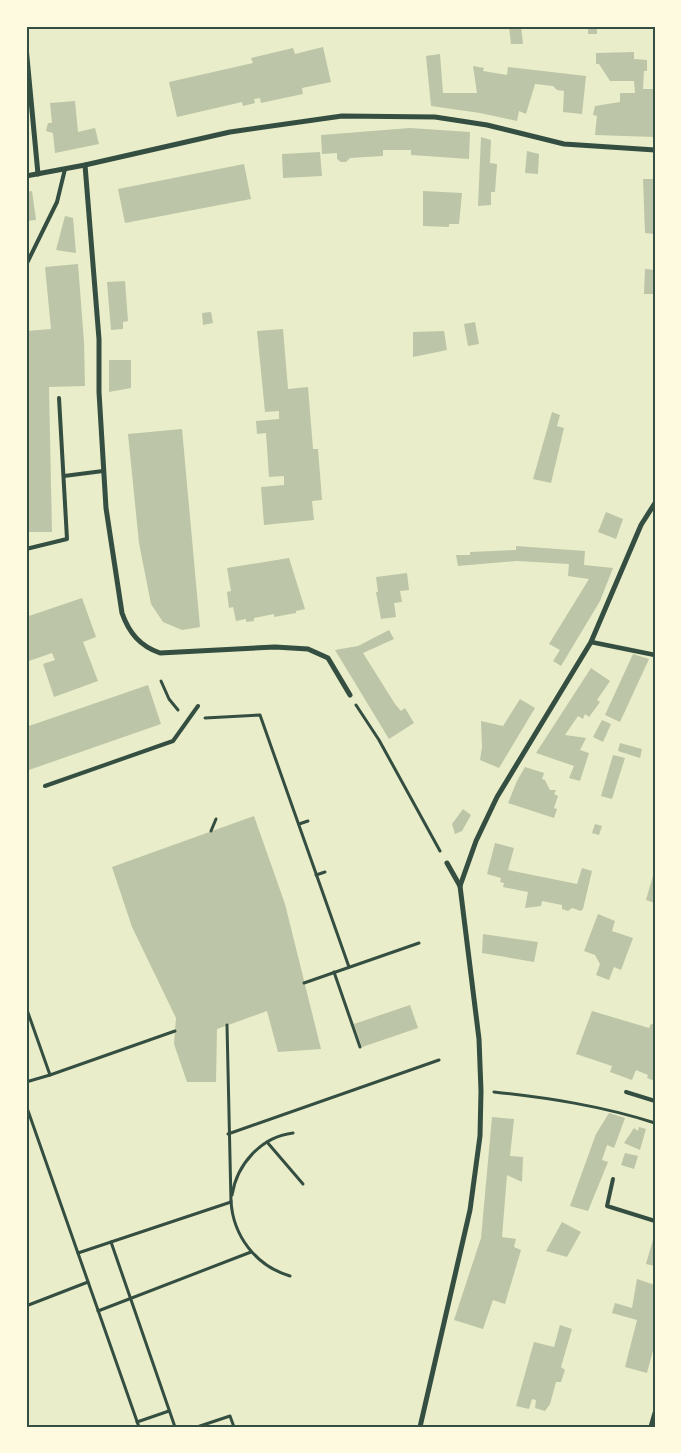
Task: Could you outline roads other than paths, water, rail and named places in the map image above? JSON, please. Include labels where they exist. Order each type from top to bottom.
[{"type":"street","points":[[26,47],[28,87],[38,174]]},
{"type":"street","points":[[26,176],[85,165],[230,132],[342,116],[435,117],[487,125],[564,144],[655,150]]},
{"type":"street","points":[[85,165],[98,320],[106,508],[122,613],[126,626],[136,639],[147,648],[160,653],[275,647],[308,649],[328,658],[350,696]]},
{"type":"street","points":[[460,886],[476,841],[496,797],[591,642],[641,525],[655,503]]},
{"type":"street","points":[[591,642],[655,655]]},
{"type":"street","points":[[420,1427],[470,1210],[480,1136],[482,1091],[479,1039],[460,886],[447,862]]},
{"type":"street","points":[[651,1427],[655,1413]]},
{"type":"lane","points":[[26,265],[57,202],[65,169]]},
{"type":"lane","points":[[26,549],[68,539],[59,398]]},
{"type":"lane","points":[[64,476],[103,471]]},
{"type":"lane","points":[[45,786],[173,741],[198,706]]},
{"type":"lane","points":[[626,1092],[655,1101]]},
{"type":"lane","points":[[613,1179],[607,1206],[655,1221]]}]
